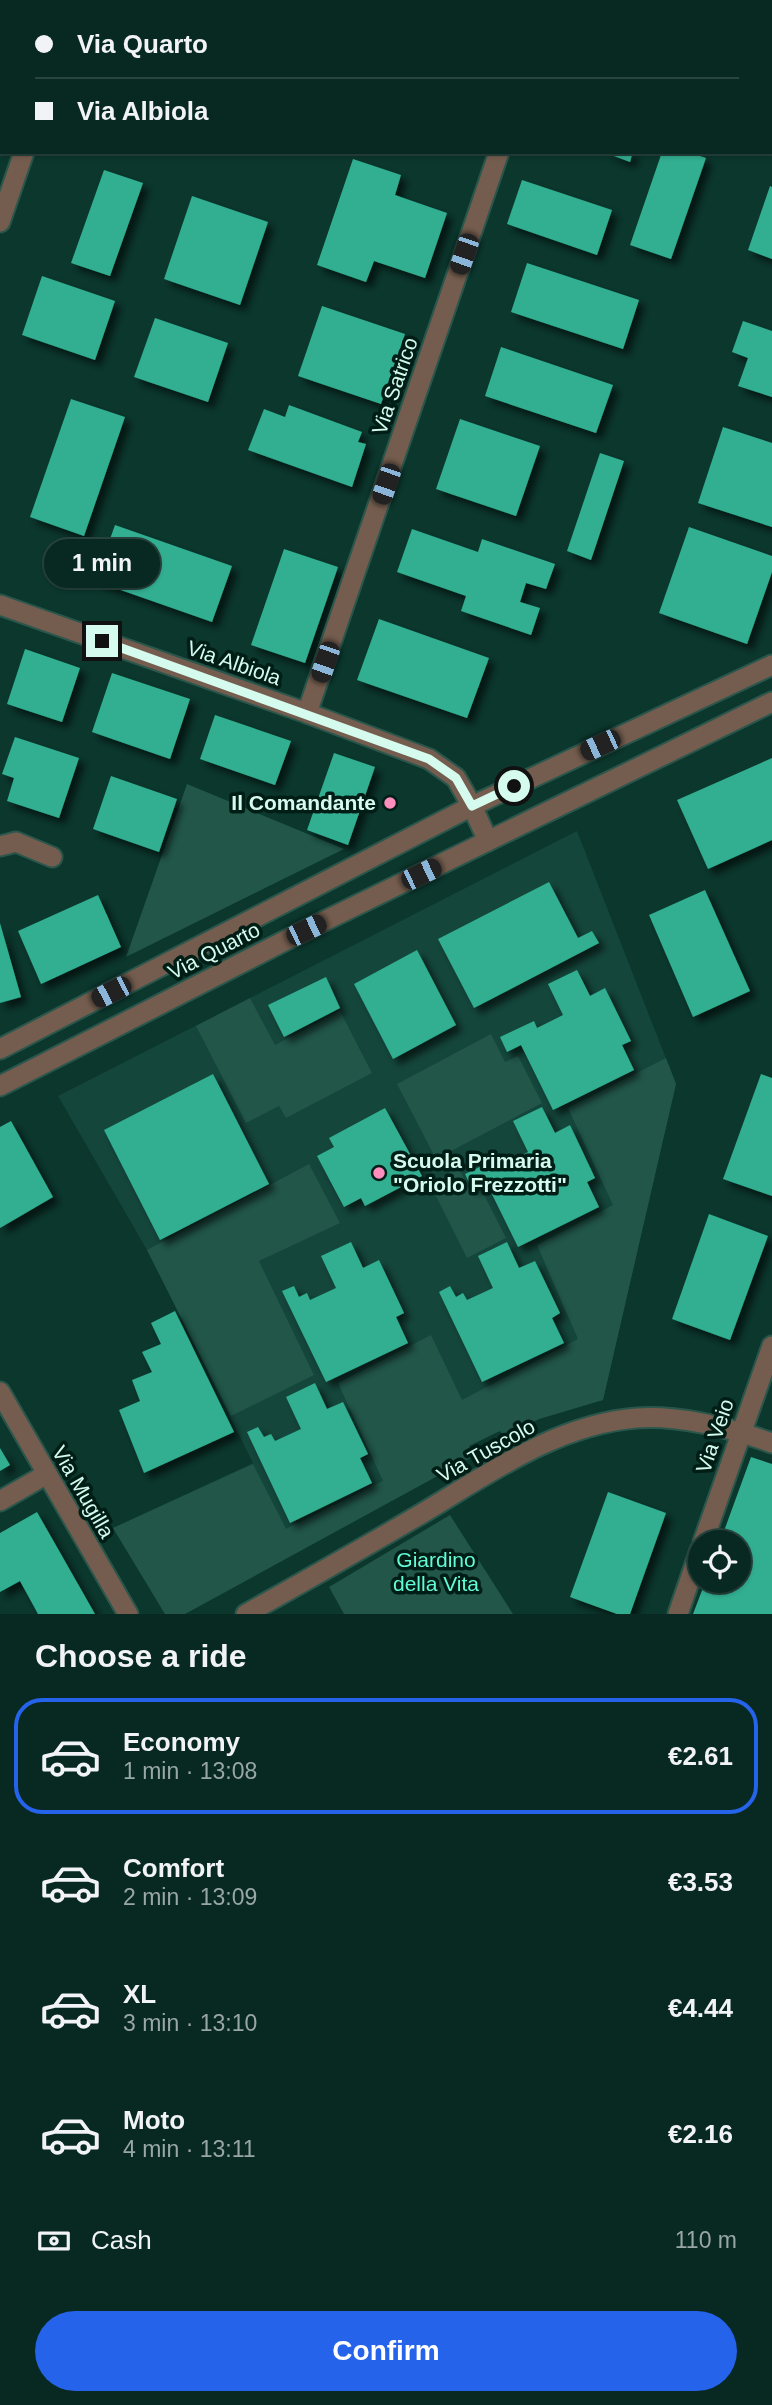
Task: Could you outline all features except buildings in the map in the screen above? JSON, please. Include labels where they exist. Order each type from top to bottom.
[{"type":"street","points":[[0,222],[3,202],[23,154]]},
{"type":"street","name":"Via Satrico","points":[[307,713],[498,154]]},
{"type":"street","name":"Via Albiola","points":[[0,605],[307,713],[445,767],[456,778],[472,806]]},
{"type":"street","name":"Via Quarto","points":[[0,1049],[472,806],[772,665]]},
{"type":"street","name":"Via Quarto","points":[[0,1086],[772,702]]},
{"type":"street","points":[[472,806],[488,841]]},
{"type":"street","points":[[0,846],[16,842],[52,857]]},
{"type":"street","name":"Via Veio","points":[[707,1530],[772,1346]]},
{"type":"street","name":"Via Mugilla","points":[[0,1392],[128,1614]]},
{"type":"street","name":"Via Tuscolo","points":[[246,1614],[509,1462],[570,1432],[636,1418],[667,1419],[740,1432],[772,1443]]},
{"type":"street","points":[[0,1501],[47,1474]]},
{"type":"street","points":[[678,1614],[688,1585]]},
{"type":"shaded area","name":"Scuola Primaria \"Oriolo Frezzotti\"","points":[[577,831],[676,1084],[603,1400],[539,1419],[504,1436],[500,1431],[493,1434],[469,1446],[474,1456],[185,1614],[165,1614],[113,1528],[253,1463],[147,1250],[58,1096]]},
{"type":"green space","points":[[187,784],[344,849],[126,957]]},
{"type":"green space","points":[[250,998],[275,1045],[340,1011],[372,1073],[286,1118],[279,1106],[246,1123],[196,1026]]},
{"type":"green space","points":[[491,1034],[505,1062],[518,1056],[542,1103],[436,1159],[397,1084]]},
{"type":"green space","points":[[666,1058],[676,1084],[603,1400],[539,1419],[504,1436],[500,1431],[469,1446],[474,1456],[185,1614],[165,1614],[113,1528],[253,1464],[286,1529],[383,1481],[338,1383],[431,1335],[462,1400],[578,1339],[537,1245],[613,1205],[568,1108]]},
{"type":"green space","points":[[309,1164],[340,1223],[259,1261],[314,1375],[231,1416],[147,1250]]},
{"type":"green space","points":[[459,1168],[472,1194],[481,1189],[506,1238],[467,1258],[436,1196],[445,1191],[439,1179]]},
{"type":"green space","name":"Giardino della Vita","points":[[450,1515],[513,1614],[344,1614],[329,1587]]},
{"type":"place","name":"Il Comandante","points":[[390,803]]},
{"type":"place","name":"Scuola Primaria \"Oriolo Frezzotti\"","points":[[379,1173]]},
{"type":"route","points":[[102,641],[429,759],[445,767],[456,778],[472,806],[514,786]]}]
